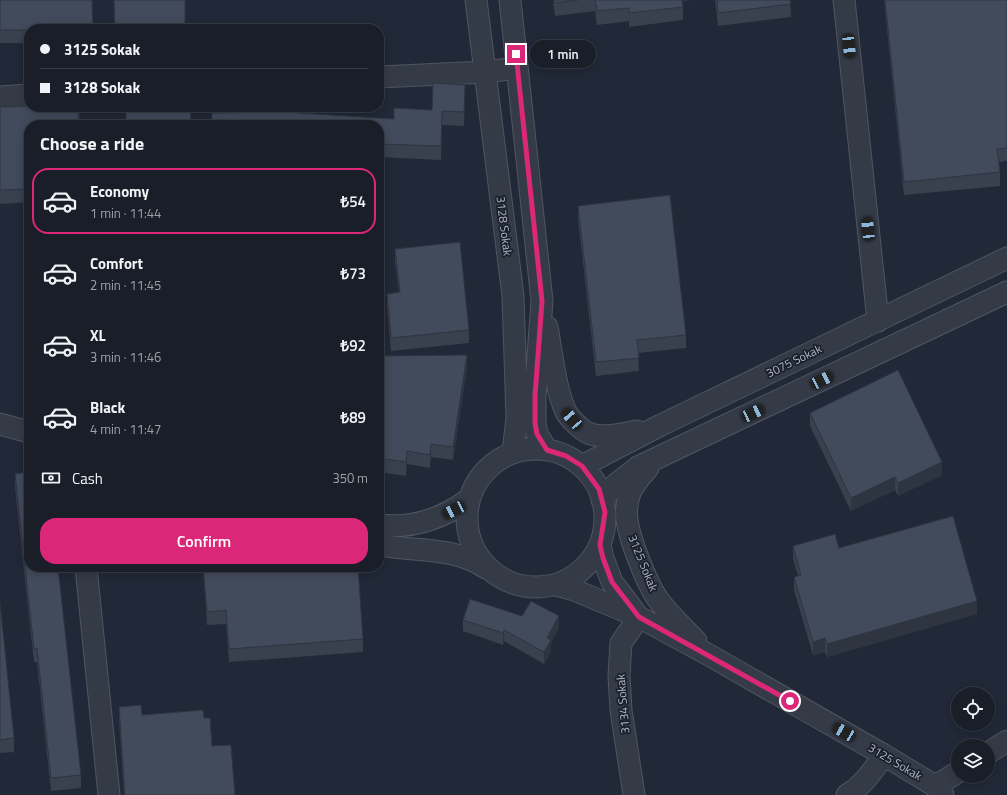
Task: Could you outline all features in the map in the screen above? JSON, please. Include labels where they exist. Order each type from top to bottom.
[{"type":"street","name":"3128 Sokak","points":[[476,0],[513,296],[517,418],[512,452]]},
{"type":"street","points":[[510,0],[542,301],[560,395],[567,413],[578,425],[591,434],[612,436],[661,426]]},
{"type":"street","points":[[844,0],[878,321]]},
{"type":"street","points":[[384,77],[485,72],[517,68]]},
{"type":"street","points":[[0,97],[24,95]]},
{"type":"street","name":"3075 Sokak","points":[[582,466],[661,426],[1007,258]]},
{"type":"street","points":[[602,500],[625,476],[638,467],[1007,292]]},
{"type":"street","points":[[542,301],[535,396],[535,423],[537,434],[547,450]]},
{"type":"street","points":[[0,424],[24,431]]},
{"type":"street","points":[[384,525],[404,525],[427,521],[438,518],[454,510],[468,500],[484,472],[501,458],[512,452],[547,450],[566,456],[582,466],[599,489],[605,512],[600,545],[594,558],[577,574],[556,585],[532,588],[509,582],[476,562],[459,555],[440,551],[384,546]]},
{"type":"street","name":"3125 Sokak","points":[[656,459],[629,495],[627,520],[641,566],[658,599],[709,655]]},
{"type":"street","points":[[468,500],[468,533],[476,554],[490,571]]},
{"type":"street","name":"3125 Sokak","points":[[600,545],[612,582],[639,617]]},
{"type":"street","points":[[86,572],[108,795]]},
{"type":"street","name":"3125 Sokak","points":[[556,585],[574,590],[639,617],[709,655],[884,755],[939,790]]},
{"type":"street","name":"3134 Sokak","points":[[634,795],[621,710],[619,676],[621,644],[639,617]]},
{"type":"street","points":[[995,749],[1007,741]]},
{"type":"street","points":[[847,795],[856,790],[865,782],[884,755]]},
{"type":"street","points":[[939,790],[951,779]]},
{"type":"building","points":[[0,0],[92,0],[93,24],[24,24],[24,30],[0,30]]},
{"type":"building","points":[[114,0],[185,0],[185,24],[115,24]]},
{"type":"building","points":[[554,0],[578,0],[555,3]]},
{"type":"building","points":[[595,0],[682,0],[683,7],[629,13],[629,8],[597,11]]},
{"type":"building","points":[[717,0],[790,0],[791,4],[718,13]]},
{"type":"building","points":[[885,0],[1007,0],[1007,148],[997,149],[1000,172],[904,182]]},
{"type":"building","points":[[433,83],[465,85],[464,112],[442,111],[441,146],[384,144],[384,120],[211,120],[212,113],[284,112],[394,119],[394,108],[432,110]]},
{"type":"building","points":[[24,106],[24,112],[79,112],[78,120],[24,120],[24,189],[0,190],[0,107]]},
{"type":"building","points":[[126,112],[191,112],[190,120],[126,120]]},
{"type":"building","points":[[670,195],[686,335],[637,340],[639,358],[596,362],[578,206]]},
{"type":"building","points":[[460,242],[469,330],[391,338],[387,294],[400,292],[395,249]]},
{"type":"building","points":[[467,355],[453,447],[431,444],[430,455],[407,451],[406,462],[384,459],[384,356]]},
{"type":"building","points":[[898,370],[942,462],[898,483],[895,477],[851,498],[810,413]]},
{"type":"building","points":[[24,473],[24,557],[15,474]]},
{"type":"building","points":[[953,516],[977,601],[827,644],[825,638],[813,642],[794,577],[801,575],[793,546],[835,534],[839,548]]},
{"type":"building","points":[[26,572],[59,572],[81,775],[51,778],[37,648],[34,649]]},
{"type":"building","points":[[203,572],[358,572],[363,639],[229,649],[226,610],[207,612]]},
{"type":"building","points":[[470,599],[522,616],[531,601],[559,616],[547,638],[551,640],[544,652],[504,630],[503,633],[463,620]]},
{"type":"building","points":[[0,602],[14,738],[0,740]]},
{"type":"building","points":[[141,705],[142,715],[203,710],[204,718],[210,718],[212,746],[231,745],[235,795],[125,795],[119,707]]},
{"type":"route","points":[[516,54],[542,301],[535,396],[535,423],[537,434],[547,450],[566,456],[582,466],[599,489],[605,512],[600,545],[603,558],[612,582],[639,617],[790,701]]}]
